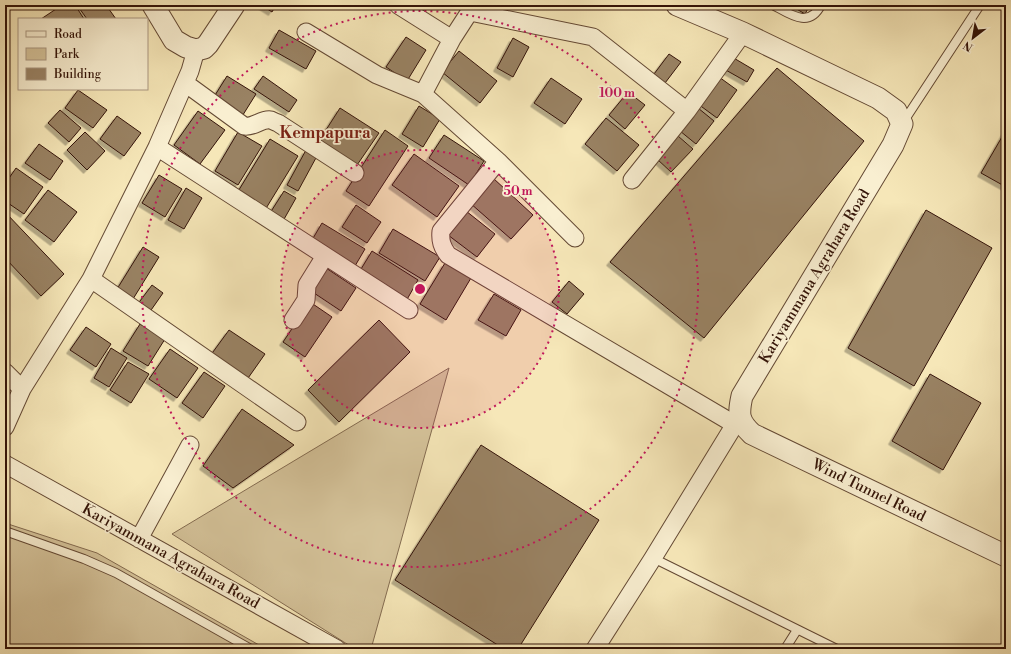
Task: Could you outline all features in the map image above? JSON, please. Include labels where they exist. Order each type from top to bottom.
[{"type":"street","points":[[153,5],[174,40],[186,47],[196,50],[204,48],[208,44],[234,5]]},
{"type":"street","points":[[398,5],[452,40]]},
{"type":"street","points":[[677,5],[743,33],[878,98],[896,111],[902,124]]},
{"type":"street","points":[[423,94],[452,40],[472,9],[593,37],[687,111]]},
{"type":"street","points":[[306,32],[377,76],[423,94],[498,161],[575,238]]},
{"type":"street","points":[[632,180],[687,111],[743,33]]},
{"type":"street","points":[[5,427],[22,389],[91,279],[157,147],[190,72],[196,50]]},
{"type":"street","points":[[185,84],[244,126],[248,127],[266,120],[271,120],[355,173]]},
{"type":"street","name":"Kariyammana Agrahara Road","points":[[595,649],[653,558],[737,420],[742,396],[893,145],[902,124]]},
{"type":"street","points":[[157,147],[409,310]]},
{"type":"street","points":[[498,161],[441,231],[440,240],[443,248],[448,254],[737,420]]},
{"type":"street","points":[[293,320],[306,300],[307,285],[325,256]]},
{"type":"street","points":[[91,279],[297,422]]},
{"type":"street","points":[[5,372],[22,389]]},
{"type":"street","points":[[5,379],[22,389]]},
{"type":"street","name":"Wind Tunnel Road","points":[[737,420],[752,434],[1006,556]]},
{"type":"street","points":[[139,539],[190,446]]},
{"type":"street","name":"Kariyammana Agrahara Road","points":[[5,464],[337,649]]},
{"type":"lane","points":[[773,5],[799,18],[807,19],[813,16],[822,5]]},
{"type":"lane","points":[[902,124],[980,5]]},
{"type":"lane","points":[[5,531],[84,559],[116,573],[251,649]]},
{"type":"lane","points":[[653,558],[837,649]]},
{"type":"lane","points":[[785,649],[797,630]]},
{"type":"green space","points":[[449,368],[371,649],[355,649],[172,534]]},
{"type":"green space","points":[[5,523],[97,553],[266,649],[5,649]]},
{"type":"building","points":[[62,5],[75,5],[83,18],[42,18]]},
{"type":"building","points":[[77,5],[106,5],[115,18],[86,18]]},
{"type":"building","points":[[261,5],[276,5],[272,12]]},
{"type":"building","points":[[790,5],[810,5],[805,14]]},
{"type":"building","points":[[279,30],[316,51],[306,69],[269,48]]},
{"type":"building","points":[[406,37],[426,50],[407,81],[386,67]]},
{"type":"building","points":[[513,38],[529,47],[513,77],[497,68]]},
{"type":"building","points":[[459,51],[497,81],[480,103],[442,72]]},
{"type":"building","points":[[669,54],[681,62],[662,87],[651,78]]},
{"type":"building","points":[[732,57],[754,70],[747,82],[724,69]]},
{"type":"building","points":[[777,68],[864,141],[704,338],[610,262]]},
{"type":"building","points":[[227,76],[256,94],[241,118],[212,100]]},
{"type":"building","points":[[263,76],[297,100],[289,112],[254,89]]},
{"type":"building","points":[[719,77],[737,90],[717,118],[698,104]]},
{"type":"building","points":[[551,78],[582,99],[565,124],[534,103]]},
{"type":"building","points":[[78,90],[107,110],[93,128],[65,108]]},
{"type":"building","points":[[628,92],[645,105],[625,129],[609,115]]},
{"type":"building","points":[[419,106],[440,119],[423,147],[402,134]]},
{"type":"building","points":[[340,108],[379,133],[355,168],[317,144]]},
{"type":"building","points":[[698,108],[714,121],[696,144],[680,131]]},
{"type":"building","points":[[60,110],[81,128],[69,142],[48,123]]},
{"type":"building","points":[[198,111],[225,130],[200,164],[174,145]]},
{"type":"building","points":[[117,116],[141,133],[124,156],[100,139]]},
{"type":"building","points":[[606,118],[639,145],[617,171],[585,144]]},
{"type":"building","points":[[385,130],[408,146],[369,206],[346,191]]},
{"type":"building","points":[[1006,130],[1006,187],[981,173]]},
{"type":"building","points":[[85,132],[105,151],[87,170],[67,150]]},
{"type":"building","points":[[238,132],[262,146],[238,185],[215,171]]},
{"type":"building","points":[[444,135],[484,161],[469,185],[429,158]]},
{"type":"building","points":[[678,136],[693,149],[671,172],[657,159]]},
{"type":"building","points":[[270,139],[298,156],[265,210],[237,193]]},
{"type":"building","points":[[39,144],[63,161],[50,180],[25,163]]},
{"type":"building","points":[[306,150],[317,156],[298,191],[287,185]]},
{"type":"building","points":[[414,154],[459,186],[437,217],[392,185]]},
{"type":"building","points":[[16,168],[43,187],[24,214],[5,201],[5,184]]},
{"type":"building","points":[[159,175],[182,189],[165,217],[142,203]]},
{"type":"building","points":[[493,178],[533,215],[511,239],[470,203]]},
{"type":"building","points":[[186,188],[202,198],[184,229],[168,220]]},
{"type":"building","points":[[48,190],[77,212],[54,242],[25,220]]},
{"type":"building","points":[[284,191],[296,198],[283,221],[270,213]]},
{"type":"building","points":[[356,205],[381,222],[367,243],[342,227]]},
{"type":"building","points":[[926,210],[992,248],[914,386],[848,348]]},
{"type":"building","points":[[466,211],[495,234],[477,257],[448,235]]},
{"type":"building","points":[[5,212],[64,274],[41,296],[5,258]]},
{"type":"building","points":[[322,223],[365,249],[355,266],[312,240]]},
{"type":"building","points":[[393,229],[440,257],[425,281],[379,253]]},
{"type":"building","points":[[143,247],[159,257],[133,299],[117,289]]},
{"type":"building","points":[[372,251],[418,280],[405,303],[358,274]]},
{"type":"building","points":[[445,263],[471,278],[446,320],[420,304]]},
{"type":"building","points":[[326,268],[356,288],[341,311],[311,291]]},
{"type":"building","points":[[569,281],[584,294],[567,314],[552,302]]},
{"type":"building","points":[[152,285],[163,293],[149,313],[137,305]]},
{"type":"building","points":[[494,294],[521,310],[506,336],[478,320]]},
{"type":"building","points":[[310,302],[332,317],[305,357],[283,342]]},
{"type":"building","points":[[379,320],[410,352],[339,422],[308,390]]},
{"type":"building","points":[[140,324],[165,339],[148,366],[123,351]]},
{"type":"building","points":[[86,327],[111,344],[96,367],[70,350]]},
{"type":"building","points":[[229,330],[265,354],[246,381],[210,356]]},
{"type":"building","points":[[111,348],[127,358],[109,387],[94,378]]},
{"type":"building","points":[[170,349],[198,368],[177,398],[149,379]]},
{"type":"building","points":[[128,362],[149,374],[131,403],[110,390]]},
{"type":"building","points":[[204,372],[225,386],[203,418],[182,403]]},
{"type":"building","points":[[930,374],[981,403],[943,470],[892,441]]},
{"type":"building","points":[[242,409],[294,445],[233,488],[203,466]]},
{"type":"building","points":[[481,445],[599,520],[518,649],[504,649],[395,580]]},
{"type":"district","name":"Kempapura","points":[[325,132]]}]
